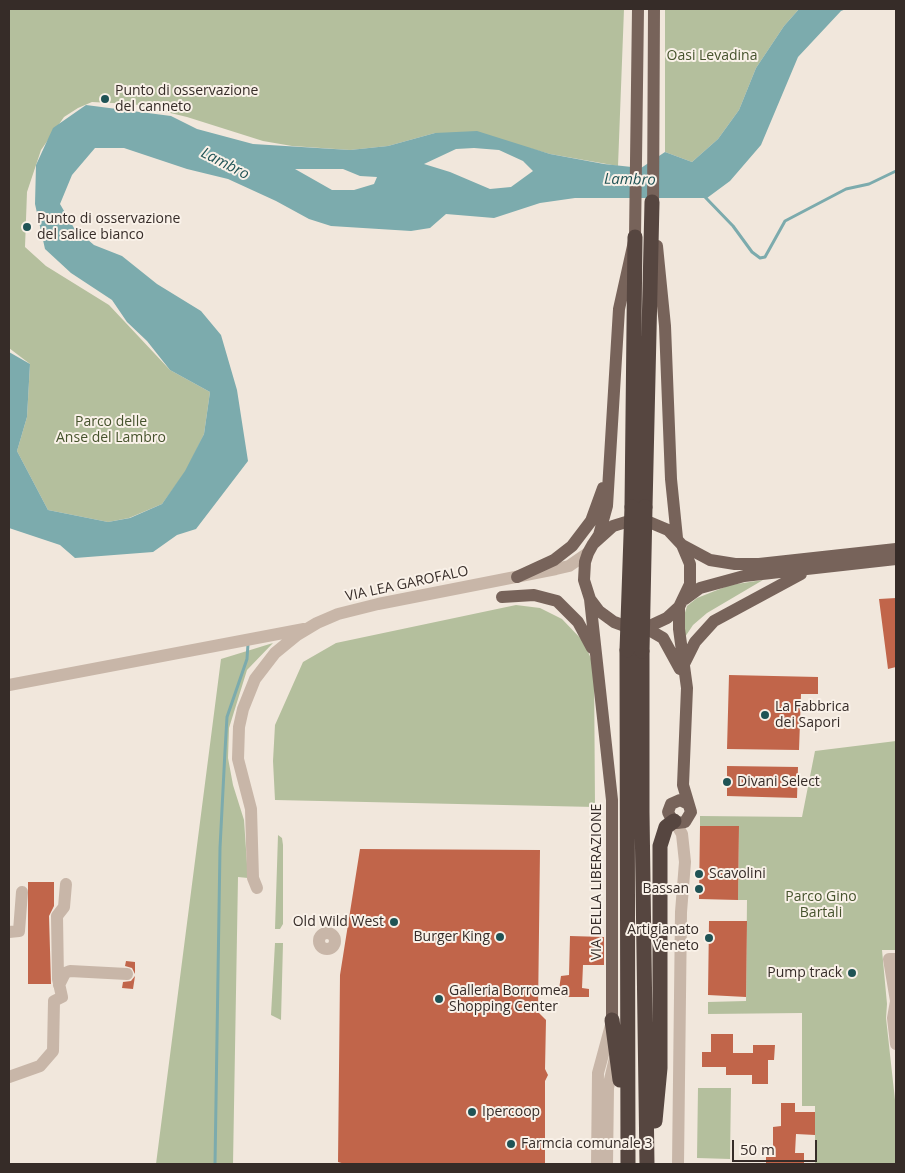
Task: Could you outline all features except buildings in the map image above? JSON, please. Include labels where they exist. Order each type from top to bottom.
[{"type":"highway","points":[[628,1164],[627,650],[638,507],[652,202]]},
{"type":"highway","points":[[634,237],[642,651],[642,812],[648,1164]]},
{"type":"highway","points":[[648,1164],[660,1068],[660,846],[666,827],[674,822]]},
{"type":"highway","points":[[612,1020],[628,1126]]},
{"type":"main road","points":[[638,9],[634,237],[619,309],[606,506],[602,528],[591,549],[584,580],[590,600],[599,611],[614,622],[625,626],[644,627],[667,618],[700,588],[716,582],[744,576],[896,559]]},
{"type":"main road","points":[[654,9],[652,202],[665,326],[671,479],[679,542],[690,564],[690,574],[681,604],[679,629],[686,680],[683,785],[689,810],[685,822],[674,822],[668,814],[681,779],[683,766]]},
{"type":"main road","points":[[517,577],[554,560],[567,551],[586,528],[597,508],[606,478],[613,422]]},
{"type":"main road","points":[[591,549],[613,526],[639,521],[659,525],[679,542],[710,560],[735,564],[759,564],[896,549]]},
{"type":"main road","points":[[684,664],[695,642],[714,621],[786,580],[811,570]]},
{"type":"main road","points":[[502,596],[534,595],[557,602],[578,622],[598,657]]},
{"type":"main road","name":"VIA DELLA LIBERAZIONE","points":[[590,600],[598,657],[612,800],[612,1020]]},
{"type":"main road","points":[[644,627],[663,638],[686,680]]},
{"type":"main road","points":[[671,804],[680,800],[689,810]]},
{"type":"street","name":"VIA LEA GAROFALO","points":[[257,888],[253,878],[250,809],[238,759],[239,727],[243,709],[255,679],[275,653],[308,628],[338,614],[378,604],[569,566],[591,549]]},
{"type":"street","points":[[9,685],[308,628]]},
{"type":"street","points":[[262,636],[279,642],[284,646]]},
{"type":"street","points":[[678,1164],[681,912],[689,810]]},
{"type":"street","points":[[674,822],[682,834],[685,862]]},
{"type":"street","points":[[9,1077],[40,1066],[53,1051],[54,1002],[62,997],[59,984],[57,916],[64,907],[66,884]]},
{"type":"street","points":[[9,932],[19,931],[22,892]]},
{"type":"street","points":[[896,959],[890,959],[896,1001],[893,1018],[896,1044]]},
{"type":"street","points":[[59,984],[65,973],[70,971],[128,974]]},
{"type":"street","name":"VIA DELLA LIBERAZIONE","points":[[597,1164],[598,1073],[612,1020]]},
{"type":"street","points":[[607,1164],[608,1088],[616,1053]]},
{"type":"green space","name":"Parco delle Anse del Lambro","points":[[9,9],[624,9],[618,166],[550,154],[525,147],[435,133],[388,146],[350,150],[292,146],[263,141],[187,117],[133,104],[92,102],[78,108],[64,117],[41,150],[27,192],[25,247],[46,266],[109,305],[170,370],[210,392],[204,434],[186,471],[162,504],[129,518],[108,522],[48,510],[17,451],[27,417],[30,364],[9,348]]},
{"type":"green space","name":"Oasi Levadina","points":[[665,9],[799,9],[784,26],[756,68],[739,110],[718,139],[692,162],[665,152]]},
{"type":"green space","points":[[763,580],[707,613],[693,625],[685,637],[684,616],[687,606],[697,598],[730,585]]},
{"type":"green space","points":[[516,605],[540,608],[562,619],[584,642],[594,666],[595,807],[275,800],[273,761],[275,725],[303,662],[336,643]]},
{"type":"green space","points":[[273,643],[247,670],[229,728],[228,758],[233,785],[244,820],[248,878],[238,877],[233,1164],[156,1164],[221,659]]},
{"type":"green space","name":"Parco Gino Bartali","points":[[896,741],[896,950],[882,950],[887,1004],[886,1018],[896,1109],[896,1164],[815,1164],[815,1106],[802,1106],[802,1013],[708,1014],[708,1002],[746,1001],[747,900],[738,900],[739,826],[700,826],[700,816],[802,817],[815,751]]},
{"type":"green space","points":[[278,835],[282,838],[283,845],[283,924],[280,929],[275,929]]},
{"type":"green space","points":[[275,943],[283,943],[281,1020],[271,1015]]},
{"type":"green space","points":[[698,1088],[731,1088],[730,1159],[697,1158]]},
{"type":"water","name":"Lambro","points":[[799,9],[846,9],[841,11],[798,57],[761,145],[730,181],[707,198],[575,198],[540,203],[494,218],[446,214],[430,228],[411,231],[331,226],[309,219],[276,201],[228,179],[187,169],[124,148],[95,148],[72,175],[60,204],[74,228],[94,245],[122,256],[157,284],[201,311],[221,335],[237,390],[248,461],[196,529],[177,535],[153,552],[75,558],[60,545],[9,528],[9,352],[30,364],[27,417],[17,451],[48,510],[108,522],[130,518],[162,504],[185,471],[204,434],[210,392],[170,370],[147,341],[127,322],[112,300],[71,273],[45,249],[35,204],[36,165],[53,128],[86,105],[171,116],[197,129],[253,144],[350,150],[388,146],[435,133],[477,131],[550,154],[604,164],[641,168],[665,152],[692,162],[718,139],[739,110],[756,68],[784,26]],"holes":[[[456,149],[499,150],[523,161],[533,171],[511,187],[490,189],[450,172],[424,164]],[[295,169],[343,169],[360,176],[377,177],[374,184],[354,190],[332,190]]]},
{"type":"waterway","points":[[705,197],[733,226],[752,252],[760,258],[765,257],[785,221],[846,189],[869,184],[896,171]]},
{"type":"waterway","points":[[215,1164],[220,848],[227,717],[247,659],[248,644]]},
{"type":"place","name":"Punto di osservazione del canneto","points":[[105,99]]},
{"type":"place","name":"Punto di osservazione del salice bianco","points":[[27,227]]},
{"type":"place","name":"La Fabbrica dei Sapori","points":[[765,715]]},
{"type":"place","name":"Divani Select","points":[[727,782]]},
{"type":"place","name":"Scavolini","points":[[699,874]]},
{"type":"place","name":"Bassan","points":[[699,889]]},
{"type":"place","name":"Old Wild West","points":[[394,922]]},
{"type":"place","name":"Burger King","points":[[500,937]]},
{"type":"place","name":"Artigianato Veneto","points":[[709,938]]},
{"type":"place","name":"Pump track","points":[[852,973]]},
{"type":"place","name":"Galleria Borromea Shopping Center","points":[[439,999]]},
{"type":"place","name":"Ipercoop","points":[[472,1112]]},
{"type":"place","name":"Farmcia comunale 3","points":[[511,1144]]}]
